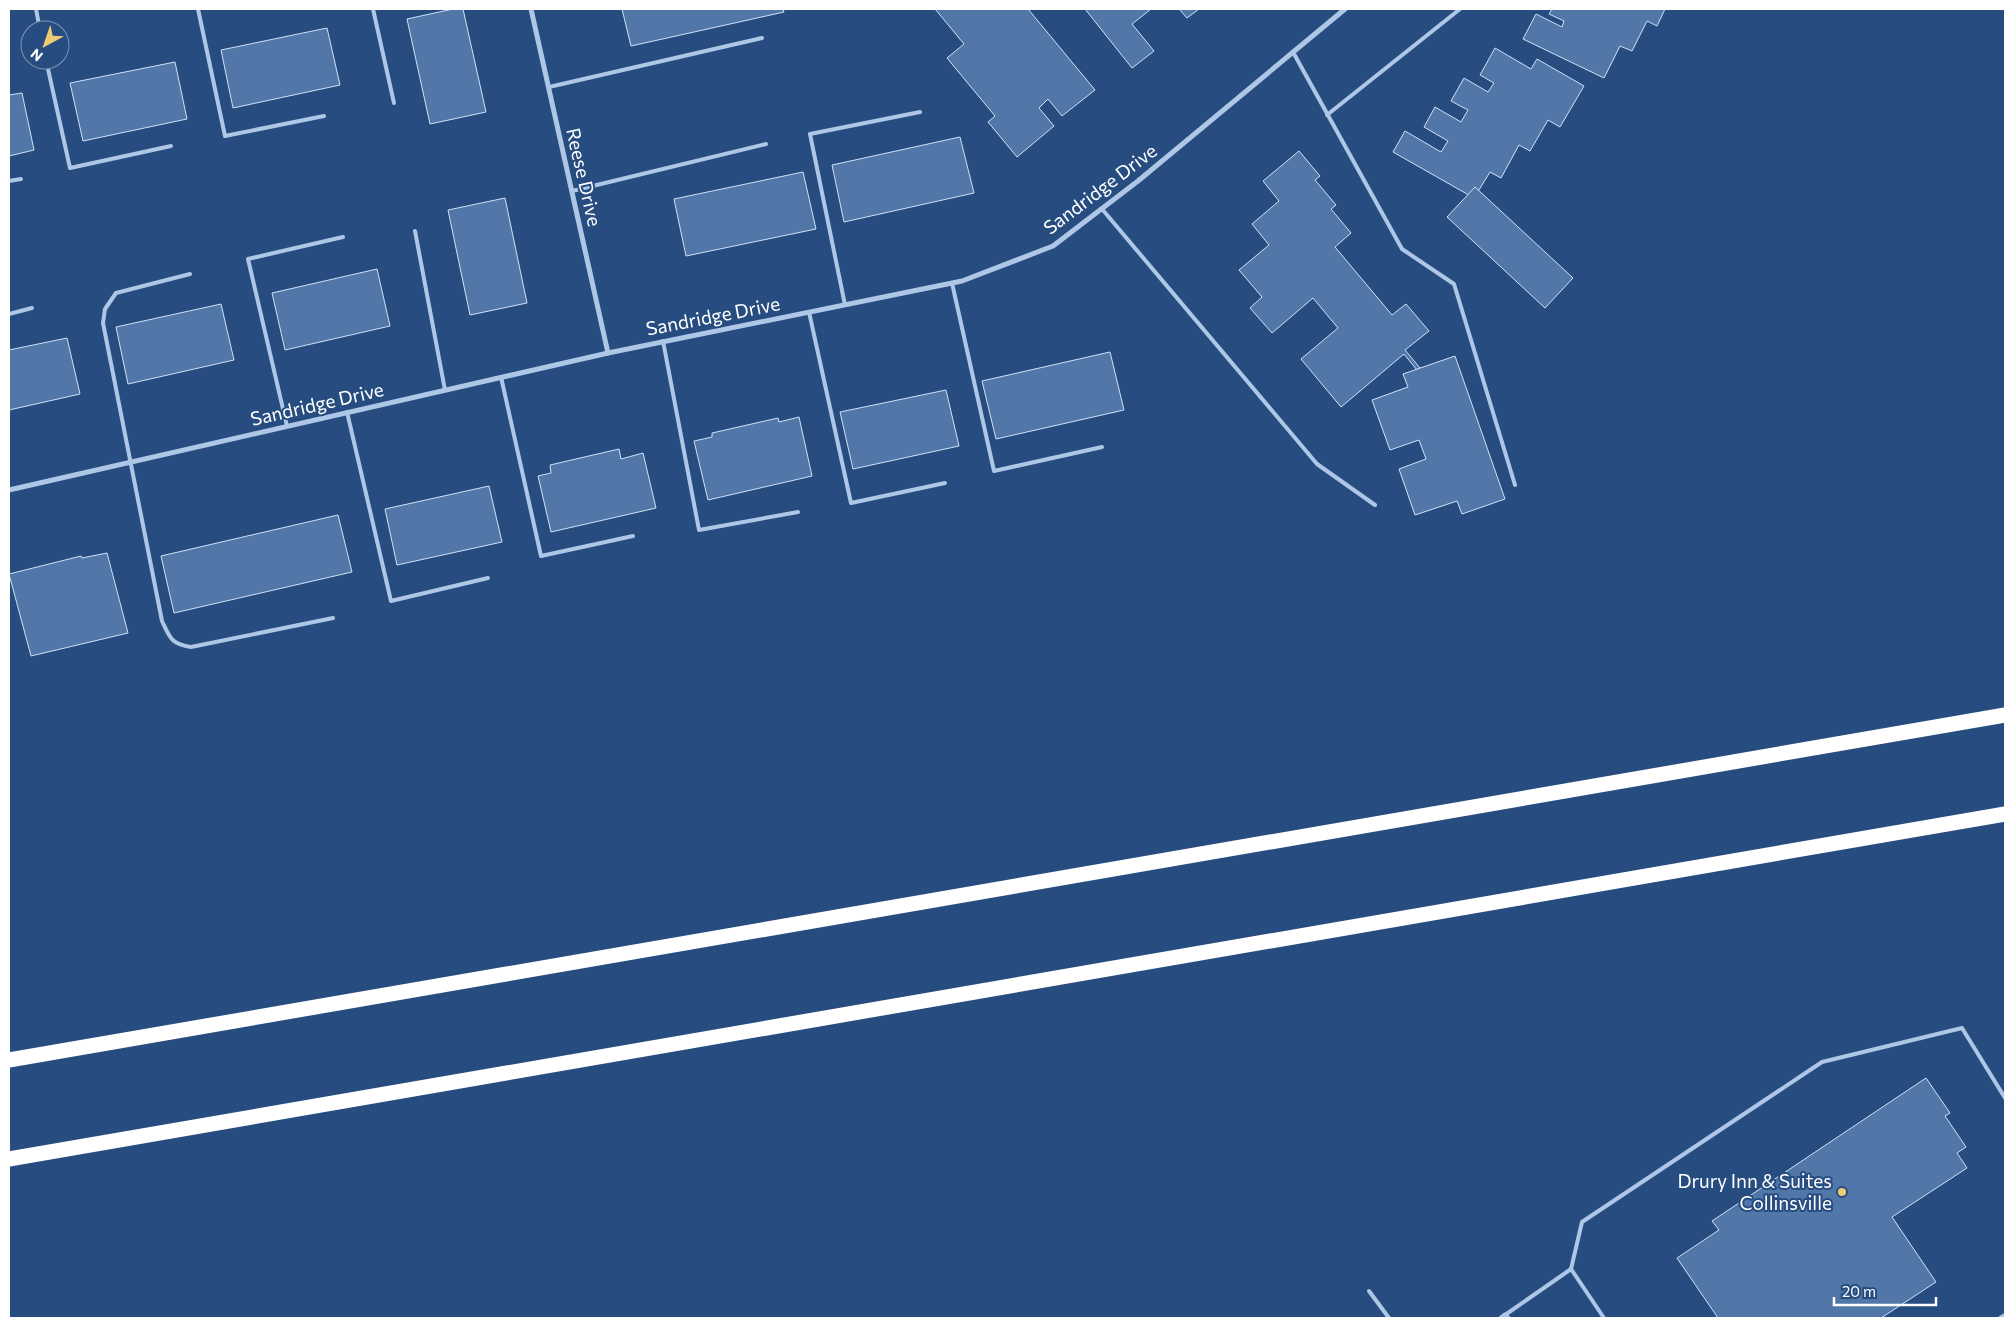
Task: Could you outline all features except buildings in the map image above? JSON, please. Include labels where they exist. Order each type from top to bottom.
[{"type":"highway","points":[[9,1060],[2005,716]]},
{"type":"highway","points":[[9,1159],[2005,814]]},
{"type":"street","name":"Reese Drive","points":[[531,9],[608,353]]},
{"type":"street","name":"Sandridge Drive","points":[[9,490],[608,353],[952,283],[1053,246],[1138,181],[1345,9]]},
{"type":"lane","points":[[198,9],[225,136],[324,116]]},
{"type":"lane","points":[[373,9],[394,103]]},
{"type":"lane","points":[[1327,115],[1460,9]]},
{"type":"lane","points":[[548,87],[762,38]]},
{"type":"lane","points":[[1292,52],[1402,249],[1454,284],[1516,486]]},
{"type":"lane","points":[[48,70],[70,168],[171,146]]},
{"type":"lane","points":[[845,305],[810,134],[920,112]]},
{"type":"lane","points":[[572,191],[766,144]]},
{"type":"lane","points":[[9,181],[21,179]]},
{"type":"lane","points":[[1102,208],[1317,464],[1375,505]]},
{"type":"lane","points":[[415,230],[445,390]]},
{"type":"lane","points":[[287,426],[248,259],[343,237]]},
{"type":"lane","points":[[190,274],[116,293],[104,309],[103,323],[162,621],[169,637],[178,645],[191,647],[333,618]]},
{"type":"lane","points":[[952,283],[994,471],[1102,447]]},
{"type":"lane","points":[[9,314],[32,308]]},
{"type":"lane","points":[[809,312],[851,503],[945,483]]},
{"type":"lane","points":[[664,341],[700,530],[798,512]]},
{"type":"lane","points":[[501,377],[541,556],[633,536]]},
{"type":"lane","points":[[346,412],[390,601],[488,578]]},
{"type":"lane","points":[[1505,1317],[1571,1269],[1582,1222],[1822,1062],[1962,1028],[2005,1098]]},
{"type":"lane","points":[[1571,1269],[1604,1318]]},
{"type":"lane","points":[[1369,1291],[1389,1318]]},
{"type":"lane","points":[[2000,1318],[2005,1315]]},
{"type":"place","name":"Drury Inn & Suites Collinsville","points":[[1842,1192]]}]
